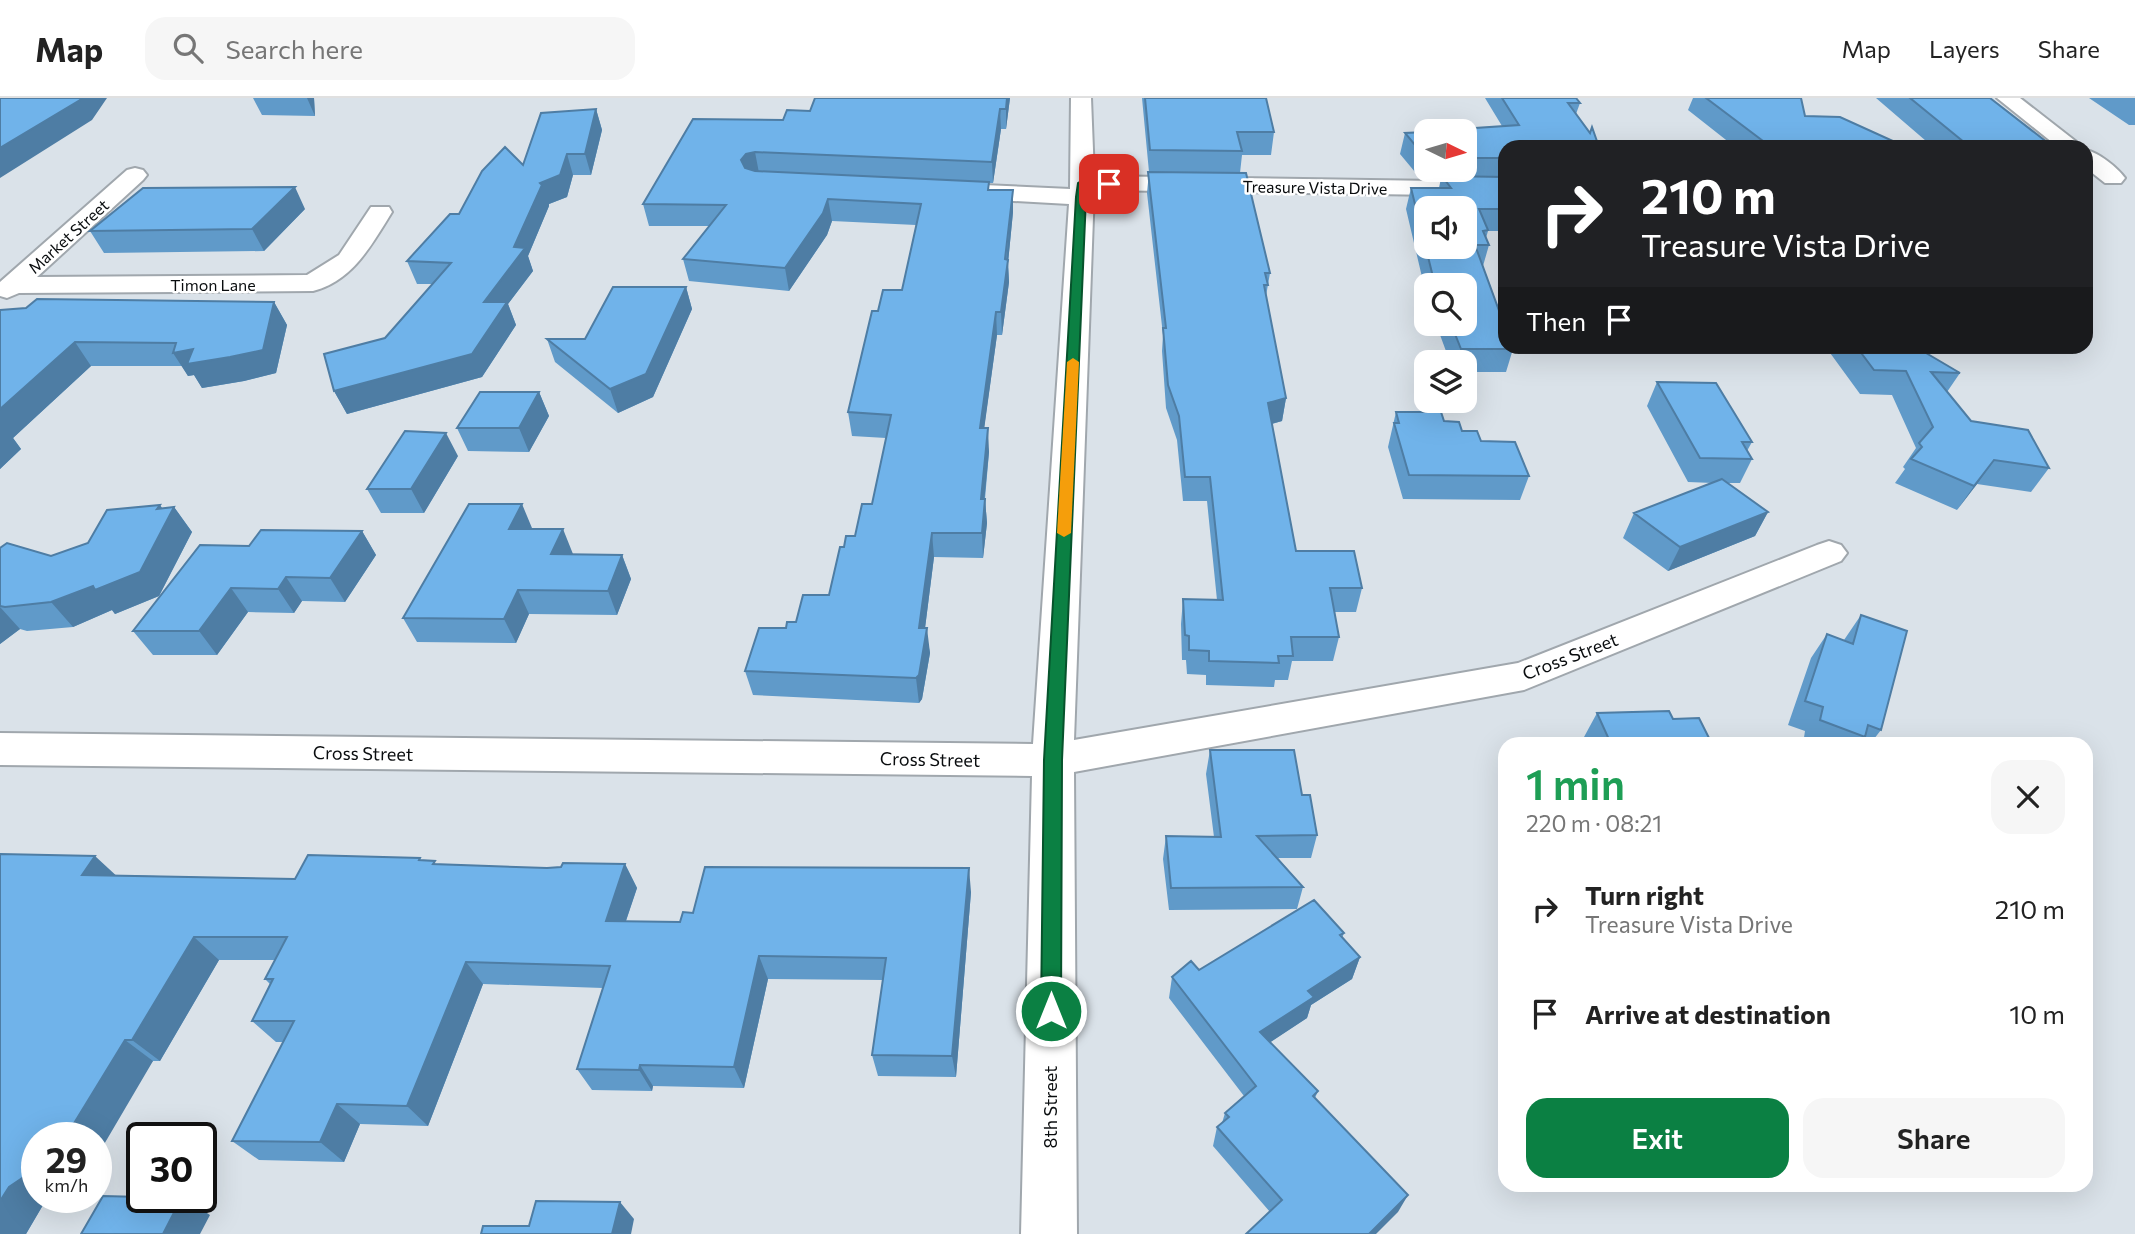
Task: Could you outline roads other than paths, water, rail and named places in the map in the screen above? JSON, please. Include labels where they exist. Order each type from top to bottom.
[{"type":"street","name":"8th Street","points":[[1049,1234],[1053,760],[1082,190],[1081,98]]},
{"type":"street","points":[[2007,98],[2063,140]]},
{"type":"street","points":[[2093,162],[2113,178]]},
{"type":"street","name":"Market Street","points":[[7,290],[135,175]]},
{"type":"street","name":"Treasure Vista Drive","points":[[933,190],[1498,188]]},
{"type":"street","name":"Timon Lane","points":[[7,290],[313,283],[348,260],[380,212]]},
{"type":"street","name":"Cross Street","points":[[0,749],[1053,760],[1524,676],[1829,552]]}]
